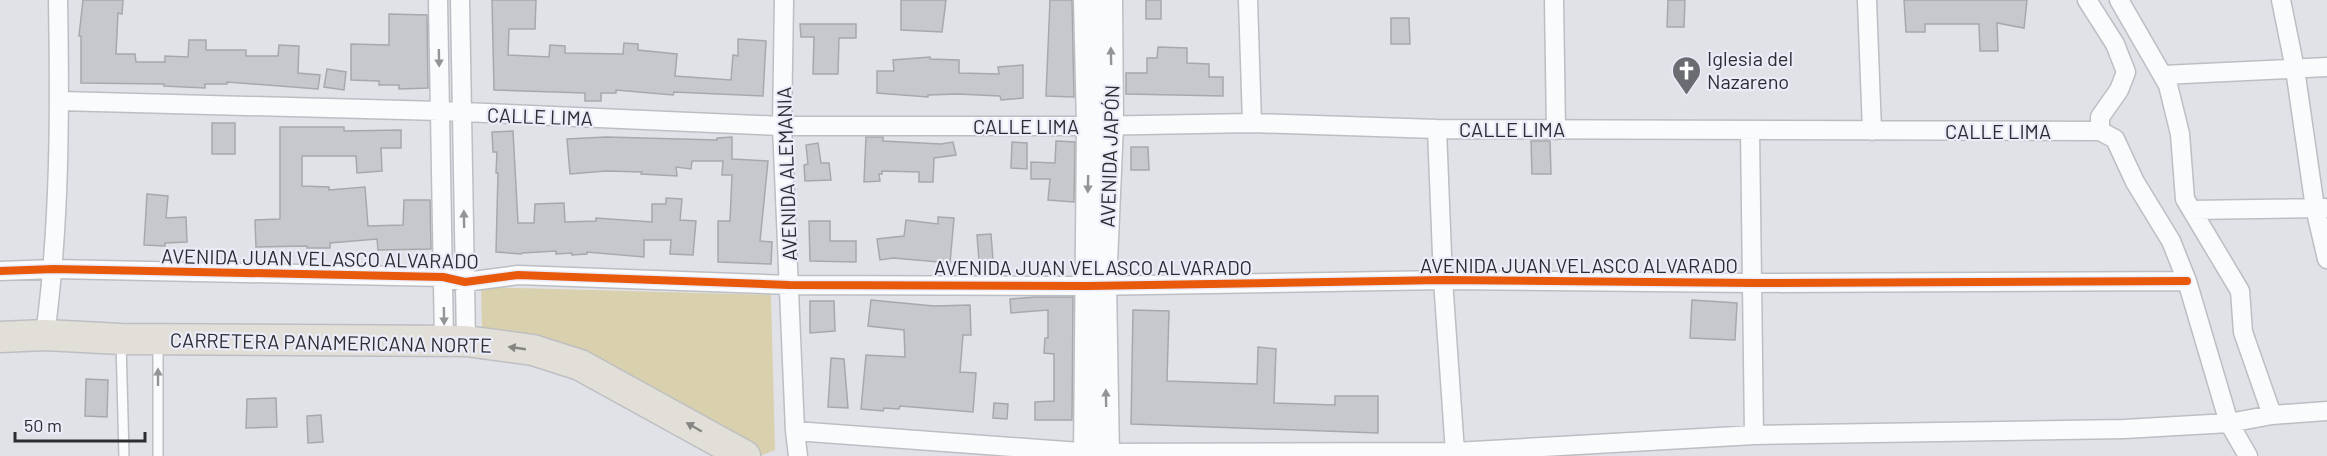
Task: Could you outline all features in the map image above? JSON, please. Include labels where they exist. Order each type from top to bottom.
[{"type":"main road","name":"CARRETERA PANAMERICANA NORTE","points":[[0,337],[45,335],[121,339],[455,341],[533,350],[580,365],[745,456]]},
{"type":"street","points":[[45,335],[54,269],[60,101],[58,0]]},
{"type":"street","points":[[438,0],[443,276],[455,341]]},
{"type":"street","points":[[455,341],[465,282],[460,0]]},
{"type":"street","name":"AVENIDA ALEMANIA","points":[[784,0],[782,126],[798,456]]},
{"type":"street","name":"AVENIDA JAPÓN","points":[[1086,0],[1100,126]]},
{"type":"street","name":"AVENIDA JAPÓN","points":[[1100,126],[1110,0]]},
{"type":"street","points":[[1248,0],[1252,123]]},
{"type":"street","points":[[1554,0],[1556,130]]},
{"type":"street","points":[[1867,0],[1872,131]]},
{"type":"street","points":[[2087,0],[2115,44],[2126,72],[2119,90],[2100,117],[2100,130],[2115,139],[2135,182],[2170,241],[2187,281],[2229,423],[2248,456]]},
{"type":"street","points":[[2119,0],[2168,85],[2180,134],[2185,199],[2240,291],[2243,332],[2271,415]]},
{"type":"street","points":[[2281,0],[2321,208],[2327,259]]},
{"type":"street","points":[[2163,75],[2327,67]]},
{"type":"street","name":"CALLE LIMA","points":[[60,101],[440,111],[782,126],[1100,126],[1252,123],[1556,130],[2100,130]]},
{"type":"street","points":[[1096,454],[1096,286],[1100,126]]},
{"type":"street","points":[[1437,129],[1443,280],[1455,452]]},
{"type":"street","points":[[1750,131],[1754,435]]},
{"type":"street","points":[[2192,210],[2321,208]]},
{"type":"street","name":"AVENIDA JUAN VELASCO ALVARADO","points":[[0,270],[443,276],[465,282],[518,274],[789,285],[1096,286],[1443,280],[1753,283],[2187,281]]},
{"type":"street","points":[[795,431],[1096,454],[1455,452],[1754,435],[2124,429],[2229,423],[2271,415],[2327,411]]},
{"type":"lane","points":[[121,339],[124,456]]},
{"type":"lane","points":[[158,339],[158,456]]},
{"type":"shaded area","points":[[481,287],[771,295],[775,450],[760,456],[748,454],[482,330]]},
{"type":"building","points":[[83,0],[123,0],[122,14],[118,13],[116,54],[135,54],[136,62],[165,62],[165,56],[188,57],[189,40],[206,40],[206,50],[246,50],[246,56],[278,56],[279,45],[299,46],[298,73],[320,75],[318,89],[227,82],[227,84],[205,84],[205,88],[164,86],[164,84],[81,83],[81,36],[79,36]]},
{"type":"building","points":[[492,0],[536,0],[535,29],[509,29],[508,55],[549,57],[550,45],[565,46],[565,53],[623,54],[624,43],[638,44],[638,50],[677,54],[675,76],[731,80],[733,55],[738,56],[738,39],[766,41],[763,96],[674,92],[673,95],[616,90],[616,93],[601,93],[601,101],[585,101],[585,93],[494,90]]},
{"type":"building","points":[[901,0],[946,0],[942,32],[901,30]]},
{"type":"building","points":[[1050,0],[1072,0],[1074,97],[1046,96]]},
{"type":"building","points":[[1146,0],[1161,0],[1161,19],[1146,19]]},
{"type":"building","points":[[1668,0],[1685,0],[1684,27],[1667,27]]},
{"type":"building","points":[[1904,0],[2027,0],[2024,28],[1997,23],[1998,51],[1980,51],[1979,24],[1925,24],[1925,32],[1906,32]]},
{"type":"building","points":[[389,14],[427,15],[428,88],[399,89],[399,85],[379,85],[379,81],[351,80],[351,44],[389,45]]},
{"type":"building","points":[[1391,18],[1409,18],[1410,44],[1391,44]]},
{"type":"building","points":[[800,24],[856,24],[856,38],[839,38],[838,74],[813,74],[814,37],[801,37]]},
{"type":"building","points":[[1158,47],[1187,48],[1187,63],[1209,64],[1209,77],[1223,77],[1223,96],[1126,94],[1126,73],[1147,73],[1147,58],[1157,58]]},
{"type":"building","points":[[930,57],[930,59],[959,60],[959,73],[999,74],[998,67],[1023,65],[1023,98],[1001,100],[1000,96],[958,94],[928,95],[928,97],[877,93],[877,71],[894,71],[893,60]]},
{"type":"building","points":[[327,69],[346,72],[344,90],[324,87]]},
{"type":"building","points":[[212,123],[235,123],[235,154],[212,154]]},
{"type":"building","points":[[280,127],[344,127],[344,131],[401,130],[401,148],[381,148],[382,171],[357,173],[356,156],[302,156],[302,186],[329,187],[329,190],[365,187],[368,226],[403,225],[404,200],[430,200],[431,249],[378,250],[377,239],[330,243],[330,248],[256,247],[255,220],[280,219]]},
{"type":"building","points":[[513,131],[518,223],[534,223],[535,204],[564,203],[565,222],[596,221],[596,218],[652,222],[652,204],[666,204],[666,198],[682,199],[680,220],[696,221],[693,255],[670,254],[671,240],[644,240],[644,257],[587,252],[587,254],[572,255],[572,253],[556,254],[556,251],[521,254],[496,252],[498,173],[496,173],[497,152],[493,152],[492,132]]},
{"type":"building","points":[[606,137],[717,140],[717,138],[732,137],[732,159],[768,161],[760,241],[772,242],[771,264],[718,262],[718,221],[730,221],[732,175],[722,175],[723,161],[692,161],[691,169],[676,167],[677,176],[606,171],[570,174],[567,139]]},
{"type":"building","points":[[866,137],[883,137],[883,141],[941,144],[953,142],[956,155],[934,158],[933,182],[919,182],[919,172],[882,171],[882,174],[879,174],[880,181],[864,182]]},
{"type":"building","points":[[1056,141],[1075,142],[1074,202],[1048,200],[1050,179],[1031,179],[1031,162],[1055,163]]},
{"type":"building","points":[[1531,141],[1550,141],[1551,174],[1532,174]]},
{"type":"building","points":[[1012,142],[1027,143],[1027,169],[1011,168]]},
{"type":"building","points":[[818,143],[821,163],[829,163],[831,180],[805,181],[804,165],[808,164],[806,145]]},
{"type":"building","points":[[1131,147],[1148,147],[1149,170],[1131,170]]},
{"type":"building","points":[[147,194],[168,196],[166,218],[186,217],[187,242],[165,243],[165,246],[144,245]]},
{"type":"building","points":[[938,217],[954,218],[950,263],[893,258],[880,260],[877,239],[904,236],[906,220],[938,224]]},
{"type":"building","points":[[809,221],[830,221],[830,241],[856,241],[856,262],[810,261]]},
{"type":"building","points":[[991,234],[993,260],[979,261],[977,235]]},
{"type":"building","points":[[1073,297],[1072,420],[1035,420],[1035,402],[1054,401],[1054,354],[1044,353],[1045,338],[1048,338],[1048,310],[1011,313],[1010,299]]},
{"type":"building","points":[[871,300],[934,306],[970,305],[971,335],[963,335],[960,372],[976,373],[973,412],[900,406],[899,409],[884,408],[883,411],[861,409],[866,355],[905,357],[904,330],[868,326]]},
{"type":"building","points":[[1692,300],[1737,303],[1735,340],[1690,338]]},
{"type":"building","points":[[810,301],[834,301],[835,331],[810,333]]},
{"type":"building","points":[[1133,310],[1169,311],[1167,381],[1257,384],[1258,347],[1276,349],[1274,403],[1335,405],[1335,396],[1378,396],[1378,433],[1131,424]]},
{"type":"building","points":[[831,358],[844,359],[848,408],[828,407]]},
{"type":"building","points":[[86,379],[108,380],[107,417],[85,416]]},
{"type":"building","points":[[276,398],[277,427],[246,428],[247,399]]},
{"type":"building","points":[[994,403],[1008,404],[1007,419],[993,418]]},
{"type":"building","points":[[321,415],[323,442],[308,443],[307,416]]},
{"type":"cycle path","points":[[0,271],[54,269],[443,277],[465,282],[518,275],[789,285],[1087,286],[1443,280],[1753,283],[2187,281]]},
{"type":"place","name":"Iglesia del Nazareno","points":[[1686,96]]}]
